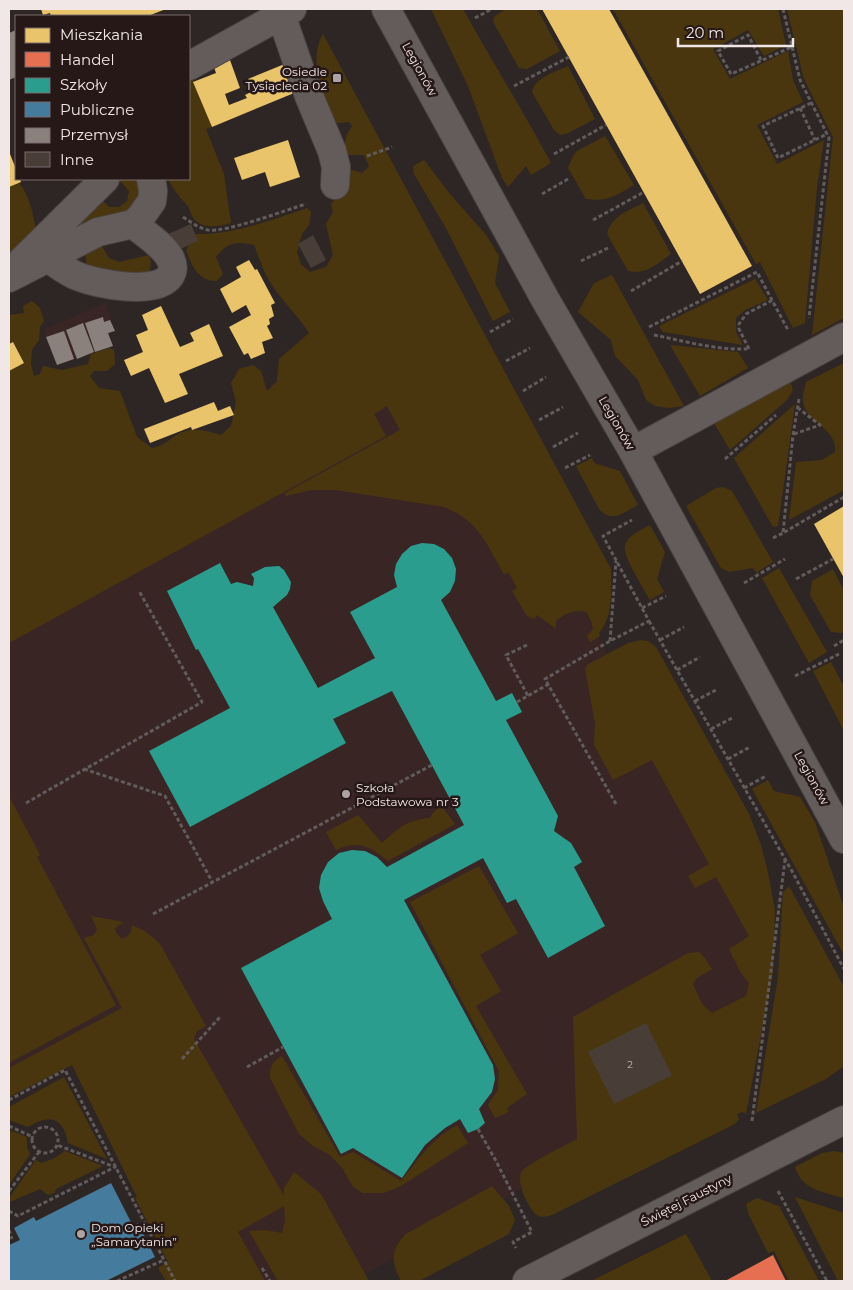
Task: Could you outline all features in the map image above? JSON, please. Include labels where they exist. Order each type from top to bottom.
[{"type":"street","name":"Legionów","points":[[386,9],[545,299],[633,451],[844,839]]},
{"type":"street","points":[[190,65],[284,11],[309,96],[332,151],[336,167],[335,185]]},
{"type":"street","points":[[9,276],[104,180]]},
{"type":"street","points":[[9,276],[98,232],[133,224],[144,214],[152,201],[151,180]]},
{"type":"street","points":[[48,258],[77,276],[97,282],[120,286],[149,287],[157,285],[169,277],[173,264],[165,250],[133,224]]},
{"type":"street","points":[[633,451],[844,337]]},
{"type":"street","name":"Świętej Faustyny","points":[[529,1280],[844,1120]]},
{"type":"path","points":[[475,18],[492,9]]},
{"type":"path","points":[[783,9],[800,80],[829,138],[808,324]]},
{"type":"path","points":[[761,60],[748,35],[718,51],[731,74],[792,47]]},
{"type":"path","points":[[514,86],[569,57]]},
{"type":"path","points":[[811,103],[763,126],[778,158],[827,134]]},
{"type":"path","points":[[800,108],[815,140]]},
{"type":"path","points":[[554,154],[606,125]]},
{"type":"path","points":[[542,194],[568,179]]},
{"type":"path","points":[[183,217],[197,226],[209,230],[232,227],[317,200],[328,194],[335,185]]},
{"type":"path","points":[[593,220],[644,192]]},
{"type":"path","points":[[581,262],[608,248]]},
{"type":"path","points":[[631,291],[682,261]]},
{"type":"path","points":[[649,327],[757,272],[791,335]]},
{"type":"path","points":[[749,349],[739,329],[739,324],[746,314],[772,300]]},
{"type":"path","points":[[490,332],[514,319]]},
{"type":"path","points":[[654,335],[708,346],[758,349]]},
{"type":"path","points":[[506,361],[530,348]]},
{"type":"path","points":[[522,391],[546,378]]},
{"type":"path","points":[[783,533],[793,435],[800,394],[792,401]]},
{"type":"path","points":[[539,420],[563,407]]},
{"type":"path","points":[[793,435],[820,425],[798,408]]},
{"type":"path","points":[[726,459],[777,414]]},
{"type":"path","points":[[553,447],[578,433]]},
{"type":"path","points":[[565,468],[590,455]]},
{"type":"path","points":[[773,538],[844,497]]},
{"type":"path","points":[[661,505],[602,536],[785,860],[844,969]]},
{"type":"path","points":[[715,600],[785,559]]},
{"type":"path","points":[[796,579],[834,559]]},
{"type":"path","points":[[610,641],[616,560]]},
{"type":"path","points":[[26,803],[202,702],[139,591]]},
{"type":"path","points":[[642,608],[666,596]]},
{"type":"path","points":[[616,804],[545,678],[649,621]]},
{"type":"path","points":[[660,640],[684,628]]},
{"type":"path","points":[[834,646],[844,640]]},
{"type":"path","points":[[527,645],[506,655],[528,696]]},
{"type":"path","points":[[764,692],[839,654]]},
{"type":"path","points":[[677,670],[700,657]]},
{"type":"path","points":[[517,702],[549,684]]},
{"type":"path","points":[[695,701],[718,689]]},
{"type":"path","points":[[711,729],[734,717]]},
{"type":"path","points":[[728,759],[750,747]]},
{"type":"path","points":[[153,914],[432,765]]},
{"type":"path","points":[[83,769],[165,796],[213,883]]},
{"type":"path","points":[[744,788],[766,776]]},
{"type":"path","points":[[752,1121],[785,860]]},
{"type":"path","points":[[182,1059],[220,1016]]},
{"type":"path","points":[[247,1067],[283,1047]]},
{"type":"path","points":[[9,1100],[66,1070],[175,1281]]},
{"type":"path","points":[[9,1126],[33,1137]]},
{"type":"path","points":[[50,1128],[58,1136],[58,1145],[48,1153],[40,1152],[34,1145],[33,1137],[38,1130],[50,1128]]},
{"type":"path","points":[[478,1129],[532,1232],[513,1242],[529,1280]]},
{"type":"path","points":[[58,1145],[115,1167]]},
{"type":"path","points":[[9,1190],[40,1152]]},
{"type":"path","points":[[9,1210],[18,1216],[115,1167]]},
{"type":"path","points":[[775,1186],[827,1281]]},
{"type":"path","points":[[9,1230],[12,1239]]},
{"type":"path","points":[[118,1281],[164,1260]]},
{"type":"path","points":[[262,1268],[270,1281]]},
{"type":"shaded area","points":[[431,9],[463,9],[551,163],[531,175],[526,166],[508,187],[502,178],[468,86]]},
{"type":"shaded area","points":[[505,9],[537,9],[560,51],[527,69],[519,68],[493,22],[494,17]]},
{"type":"shaded area","points":[[613,9],[778,9],[786,45],[764,56],[748,30],[713,49],[730,79],[788,51],[793,80],[803,102],[757,125],[777,164],[824,140],[817,187],[805,323],[793,328],[760,262],[756,264]]},
{"type":"shaded area","points":[[787,9],[844,9],[844,318],[812,335],[833,137],[804,79]]},
{"type":"shaded area","points":[[323,34],[611,569],[609,611],[604,626],[599,633],[600,636],[590,642],[587,636],[593,629],[586,612],[573,611],[566,614],[556,621],[556,629],[537,615],[534,619],[527,616],[512,591],[517,588],[509,573],[504,574],[474,526],[466,519],[444,507],[336,490],[311,490],[286,496],[285,493],[400,430],[387,406],[374,414],[386,436],[9,643],[9,371],[24,363],[13,342],[9,343],[9,315],[24,313],[23,306],[32,301],[40,308],[44,321],[40,327],[39,340],[32,350],[31,364],[34,376],[40,374],[43,366],[62,370],[88,364],[91,354],[109,348],[114,350],[115,364],[107,371],[94,371],[90,376],[99,388],[120,391],[137,437],[152,448],[162,445],[180,433],[189,430],[203,430],[221,435],[231,426],[236,402],[231,383],[239,369],[253,365],[261,371],[267,391],[277,381],[279,359],[309,333],[270,282],[254,245],[237,243],[224,248],[216,257],[223,274],[217,281],[205,278],[197,272],[186,250],[195,234],[209,234],[238,229],[307,208],[311,212],[309,225],[302,234],[297,252],[301,264],[310,272],[326,267],[333,255],[326,224],[333,212],[331,204],[338,195],[349,169],[362,173],[369,166],[364,155],[349,155],[344,149],[346,136],[352,126],[349,122],[329,121],[317,66],[319,44]]},
{"type":"shaded area","points":[[568,66],[595,119],[566,134],[560,135],[554,130],[532,92],[537,82]]},
{"type":"shaded area","points":[[190,76],[212,127],[206,129],[224,174],[231,223],[221,226],[200,224],[195,220],[188,206],[176,193],[169,180],[190,180]]},
{"type":"shaded area","points":[[605,136],[634,185],[606,199],[586,199],[568,168],[577,151]]},
{"type":"shaded area","points":[[424,160],[450,194],[486,235],[499,256],[495,283],[510,312],[493,321],[446,228],[414,174],[413,166]]},
{"type":"shaded area","points":[[9,174],[21,185],[25,192],[31,206],[36,230],[9,268]]},
{"type":"shaded area","points":[[111,180],[139,180],[141,190],[138,200],[130,211],[69,232],[100,191],[104,202],[109,207],[119,207],[127,201],[129,191],[122,183]]},
{"type":"shaded area","points":[[643,203],[671,254],[646,270],[628,271],[607,234],[616,218]]},
{"type":"shaded area","points":[[104,240],[102,246],[109,258],[119,262],[149,255],[150,270],[144,275],[91,273],[86,261],[87,253]]},
{"type":"shaded area","points":[[612,275],[684,406],[669,408],[655,406],[646,400],[638,380],[615,356],[611,340],[578,312],[594,283]]},
{"type":"shaded area","points":[[755,279],[768,300],[745,310],[736,318],[736,332],[743,345],[663,332],[659,326]]},
{"type":"shaded area","points":[[106,303],[115,331],[109,333],[113,346],[57,365],[44,329]]},
{"type":"shaded area","points":[[670,345],[738,352],[748,368],[700,396]]},
{"type":"shaded area","name":"Szkoła Podstawowa nr 3","points":[[448,361],[765,942],[751,1003],[584,1155],[352,1281],[194,1281],[71,1051],[9,1071],[9,598]]},
{"type":"shaded area","points":[[844,363],[844,490],[789,520],[796,462],[822,460],[835,452],[835,444],[832,437],[805,409],[803,394],[806,382]]},
{"type":"shaded area","points":[[790,380],[793,390],[788,399],[730,450],[714,423]]},
{"type":"shaded area","points":[[795,404],[778,526],[773,527],[734,458]]},
{"type":"shaded area","points":[[592,458],[594,463],[620,471],[638,505],[613,516],[609,516],[599,509],[576,466]]},
{"type":"shaded area","points":[[723,487],[732,491],[773,562],[756,573],[753,568],[729,572],[721,568],[686,506],[716,488]]},
{"type":"shaded area","points":[[650,525],[665,552],[657,579],[664,592],[650,600],[630,564],[625,545],[635,533]]},
{"type":"shaded area","points":[[779,568],[827,652],[809,663],[762,578]]},
{"type":"shaded area","points":[[833,569],[844,591],[844,631],[841,633],[831,632],[810,595],[812,581]]},
{"type":"shaded area","points":[[641,640],[648,641],[656,647],[749,814],[761,845],[775,910],[773,972],[746,1114],[743,1112],[737,1114],[739,1119],[735,1124],[554,1214],[541,1217],[531,1209],[527,1202],[520,1181],[520,1175],[522,1171],[533,1163],[577,1139],[573,1017],[688,953],[699,952],[712,969],[697,978],[693,984],[702,1004],[712,1013],[746,996],[749,983],[741,973],[729,949],[749,936],[716,877],[695,888],[688,876],[709,864],[652,760],[613,780],[594,745],[595,723],[585,669],[587,665],[628,643]]},
{"type":"shaded area","points":[[831,662],[844,687],[844,731],[813,671]]},
{"type":"shaded area","points":[[768,780],[774,791],[800,797],[815,822],[844,908],[844,955],[752,789]]},
{"type":"shaded area","points":[[9,796],[40,855],[37,857],[116,1005],[9,1063]]},
{"type":"shaded area","points":[[441,805],[455,824],[388,861],[364,846],[351,845],[336,850],[326,832],[358,815],[382,843],[404,825],[430,818]]},
{"type":"shaded area","points":[[479,866],[518,933],[480,955],[501,991],[476,1006],[527,1094],[507,1108],[509,1112],[495,1118],[488,1105],[498,1090],[499,1071],[410,902]]},
{"type":"shaded area","points":[[789,886],[844,987],[844,1066],[826,1079],[756,1113],[778,977],[783,893]]},
{"type":"shaded area","points":[[91,916],[124,922],[115,928],[116,933],[122,939],[130,934],[132,925],[145,931],[160,944],[206,1026],[197,1031],[194,1039],[284,1196],[284,1188],[294,1172],[321,1194],[369,1281],[278,1281],[249,1231],[265,1230],[282,1233],[285,1221],[284,1206],[238,1232],[265,1281],[166,1281],[158,1268],[168,1262],[135,1198],[137,1197],[72,1065],[9,1097],[9,1068],[122,1008],[84,938],[94,935],[97,929]]},
{"type":"shaded area","points":[[282,1056],[340,1157],[353,1152],[401,1181],[432,1143],[457,1125],[468,1143],[401,1186],[384,1193],[363,1193],[353,1187],[343,1169],[330,1155],[313,1146],[299,1134],[270,1078],[272,1065]]},
{"type":"shaded area","points":[[64,1077],[107,1159],[68,1143],[63,1127],[54,1120],[42,1120],[28,1127],[9,1120],[9,1107]]},
{"type":"shaded area","points":[[9,1130],[27,1137],[27,1147],[30,1154],[9,1185]]},
{"type":"shaded area","points":[[65,1151],[103,1166],[56,1189],[54,1193],[48,1195],[40,1189],[9,1201],[9,1198],[36,1160],[41,1163],[53,1159]]},
{"type":"shaded area","points":[[834,1151],[844,1153],[844,1198],[814,1189],[803,1181],[795,1167],[822,1153]]},
{"type":"shaded area","points":[[492,1186],[509,1206],[515,1220],[509,1234],[419,1281],[401,1281],[395,1267],[394,1256],[397,1245],[406,1234]]},
{"type":"shaded area","points":[[795,1197],[844,1213],[844,1281],[838,1281]]},
{"type":"shaded area","points":[[757,1198],[779,1206],[819,1281],[789,1281],[774,1251],[768,1253],[749,1215],[746,1204]]},
{"type":"shaded area","points":[[686,1234],[712,1281],[591,1281]]},
{"type":"building: Mieszkania","points":[[41,9],[166,9],[151,15],[51,15],[50,13],[43,15]]},
{"type":"building: Mieszkania","points":[[542,9],[609,9],[752,266],[700,294]]},
{"type":"building: Mieszkania","points":[[230,60],[240,88],[225,94],[229,105],[247,98],[245,95],[253,91],[248,79],[287,63],[299,91],[212,127],[193,82],[216,73],[214,67]]},
{"type":"building: Mieszkania","points":[[288,140],[300,177],[270,187],[265,172],[242,180],[234,158]]},
{"type":"building: Mieszkania","points":[[10,154],[15,166],[15,180],[20,180],[21,182],[9,187]]},
{"type":"building: Mieszkania","points":[[249,260],[255,270],[257,269],[275,303],[271,305],[274,316],[269,319],[270,324],[267,326],[273,338],[262,342],[265,353],[251,359],[248,353],[244,355],[229,327],[251,315],[246,305],[232,313],[220,289],[241,277],[236,267]]},
{"type":"building: Mieszkania","points":[[161,306],[180,347],[194,341],[190,333],[209,324],[223,356],[179,374],[188,394],[165,403],[149,368],[131,376],[124,360],[143,352],[136,335],[148,330],[142,315]]},
{"type":"building: Mieszkania","points":[[13,342],[24,363],[9,371],[9,344]]},
{"type":"building: Mieszkania","points":[[214,402],[218,411],[230,406],[234,415],[192,430],[191,427],[150,443],[144,429]]},
{"type":"building: Mieszkania","points":[[844,506],[844,578],[814,524]]},
{"type":"building: Handel","points":[[773,1255],[786,1281],[725,1281]]},
{"type":"building: Szkoły","points":[[422,543],[434,544],[444,549],[452,558],[456,569],[455,581],[450,592],[441,600],[496,701],[512,693],[522,712],[506,720],[558,816],[554,831],[571,843],[582,862],[574,867],[605,926],[548,958],[516,899],[507,903],[483,858],[404,900],[493,1065],[495,1079],[492,1092],[479,1109],[485,1123],[478,1129],[468,1133],[460,1119],[445,1128],[425,1145],[402,1178],[353,1148],[341,1154],[241,968],[332,919],[319,888],[321,875],[328,862],[339,853],[352,850],[365,851],[377,857],[387,867],[464,825],[392,691],[333,719],[346,743],[190,827],[149,751],[230,708],[198,649],[196,650],[167,591],[220,563],[231,584],[237,582],[253,586],[254,578],[251,574],[265,567],[279,566],[284,570],[291,582],[290,589],[287,595],[273,607],[318,688],[375,658],[350,612],[397,587],[394,575],[396,564],[402,554],[411,546]]},
{"type":"building: Publiczne","name":"Dom Opieki „Samarytanin”","points":[[111,1183],[133,1226],[138,1223],[155,1257],[106,1281],[9,1281],[9,1245],[20,1240],[14,1228],[34,1217],[36,1221]]},
{"type":"building: Przemysł","points":[[15,30],[15,77],[9,80],[9,33]]},
{"type":"building: Przemysł","points":[[103,317],[104,322],[110,320],[115,331],[108,333],[113,346],[95,352],[85,323]]},
{"type":"building: Przemysł","points":[[83,323],[94,352],[77,359],[66,330]]},
{"type":"building: Przemysł","points":[[64,331],[74,359],[57,365],[46,337]]},
{"type":"building: Inne","points":[[191,224],[198,241],[176,251],[168,234]]},
{"type":"building: Inne","points":[[313,235],[326,260],[311,268],[298,244]]},
{"type":"building: Inne","points":[[646,1023],[672,1075],[614,1104],[588,1052]]},
{"type":"place","name":"Osiedle Tysiąclecia 02","points":[[337,78]]},
{"type":"place","name":"Szkoła Podstawowa nr 3","points":[[346,794]]},
{"type":"place","name":"Dom Opieki „Samarytanin”","points":[[81,1234]]}]
